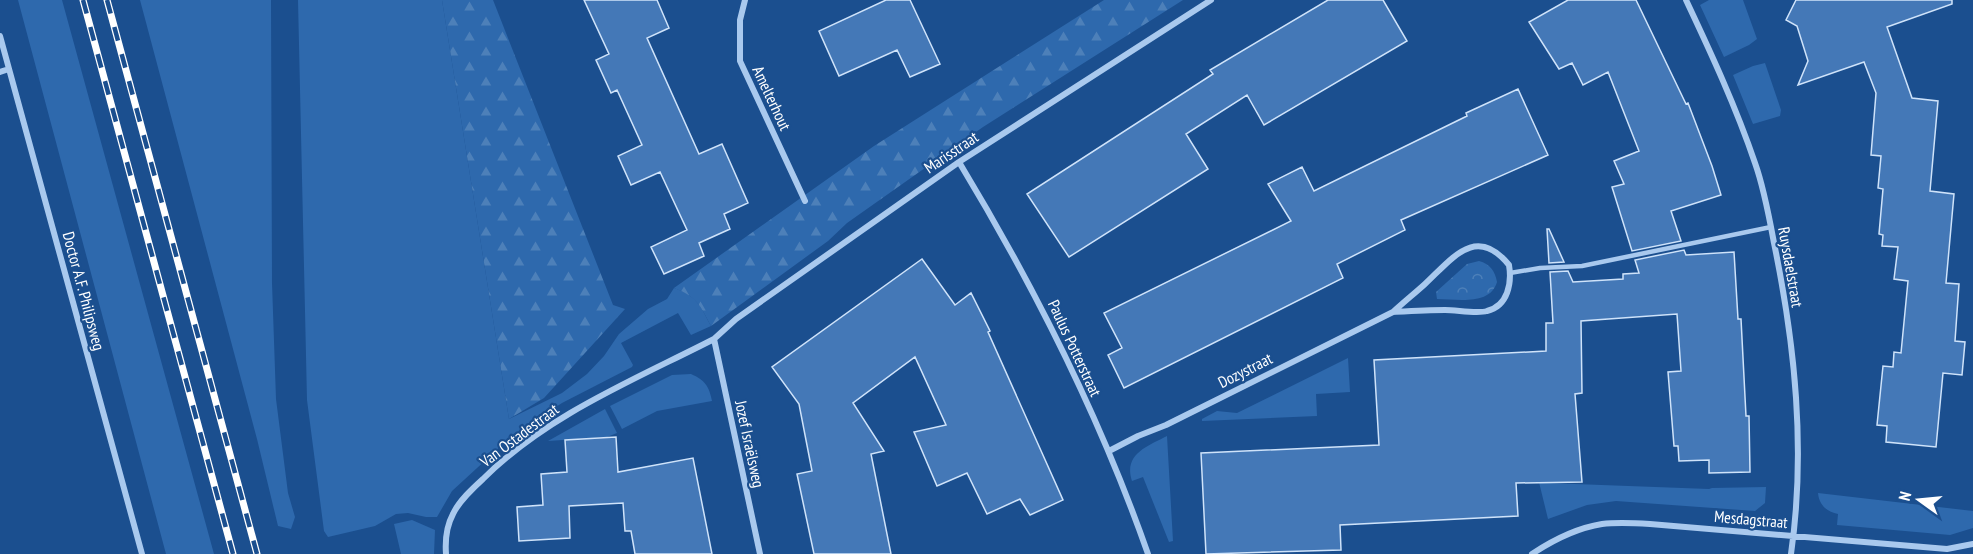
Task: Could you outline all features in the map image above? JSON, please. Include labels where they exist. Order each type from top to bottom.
[{"type":"street","name":"Amelterhout","points":[[745,0],[740,20],[740,61],[805,201]]},
{"type":"street","name":"Marisstraat","points":[[714,339],[746,313],[959,162],[1211,0]]},
{"type":"street","name":"Ruysdaelstraat","points":[[1686,0],[1719,70],[1756,165],[1771,227],[1793,360],[1798,414],[1798,496],[1791,554]]},
{"type":"street","name":"Doctor A.F. Philipsweg","points":[[0,36],[142,554]]},
{"type":"street","points":[[0,72],[9,69]]},
{"type":"street","name":"Paulus Potterstraat","points":[[959,162],[1044,312],[1109,451],[1148,554]]},
{"type":"street","name":"Dozystraat","points":[[1109,451],[1393,312],[1454,255],[1468,247],[1482,246],[1494,250],[1509,265],[1510,285],[1507,295],[1497,306],[1487,312],[1429,310],[1393,312]]},
{"type":"street","name":"Van Ostadestraat","points":[[446,554],[448,527],[453,512],[490,472],[522,445],[553,422],[714,339]]},
{"type":"street","name":"Jozef Israëlsweg","points":[[714,339],[759,554]]},
{"type":"street","name":"Mesdagstraat","points":[[1532,554],[1554,540],[1601,524],[1650,524],[1947,549],[1973,544]]},
{"type":"lane","points":[[1510,273],[1540,268],[1582,266],[1771,227]]},
{"type":"green space","points":[[18,0],[62,0],[214,554],[166,554]]},
{"type":"green space","points":[[140,0],[271,0],[272,283],[276,399],[288,493],[295,517],[291,529],[278,526]]},
{"type":"green space","points":[[298,0],[442,0],[509,419],[562,393],[587,374],[604,356],[619,334],[648,309],[667,299],[674,288],[688,294],[697,302],[711,326],[691,335],[678,313],[621,343],[632,367],[562,403],[513,435],[452,491],[437,517],[408,513],[396,514],[375,526],[328,537],[324,531],[307,400]]},
{"type":"green space","points":[[442,0],[493,0],[613,305],[625,309],[544,398],[509,419]]},
{"type":"green space","points":[[1104,0],[1183,0],[983,127],[847,223],[828,241],[711,326],[697,302],[674,288],[874,146]]},
{"type":"green space","points":[[1709,0],[1743,0],[1757,39],[1724,57],[1700,5]]},
{"type":"green space","points":[[1765,63],[1781,110],[1780,116],[1753,124],[1733,75]]},
{"type":"green space","points":[[1479,261],[1493,271],[1497,282],[1493,290],[1487,295],[1472,300],[1437,299],[1436,292],[1467,264]]},
{"type":"green space","points":[[1348,358],[1350,392],[1316,394],[1317,416],[1202,421],[1217,411],[1237,413]]},
{"type":"green space","points":[[691,374],[706,384],[712,401],[657,411],[622,429],[610,406],[672,375]]},
{"type":"green space","points":[[1552,400],[1548,483],[1709,489],[1766,487],[1765,503],[1755,511],[1616,501],[1587,505],[1548,519],[1537,474]]},
{"type":"green space","points":[[605,409],[617,433],[607,437],[548,441]]},
{"type":"green space","points":[[1167,436],[1173,541],[1169,542],[1143,477],[1132,481],[1130,472],[1131,464],[1139,452]]},
{"type":"green space","points":[[1818,493],[1973,511],[1973,528],[1950,535],[1837,525],[1838,514],[1824,507]]},
{"type":"green space","points":[[412,520],[435,530],[434,554],[401,554],[394,524]]},
{"type":"building","points":[[584,0],[657,0],[669,28],[647,38],[699,154],[722,144],[748,203],[724,214],[730,229],[699,243],[704,256],[664,274],[651,247],[687,230],[660,172],[631,185],[618,156],[642,145],[617,90],[611,93],[596,60],[609,54]]},
{"type":"building","points":[[886,0],[910,0],[940,64],[910,77],[897,50],[839,76],[819,31]]},
{"type":"building","points":[[1328,0],[1383,0],[1407,41],[1264,125],[1247,95],[1186,134],[1208,169],[1069,257],[1027,194],[1213,74],[1210,70]]},
{"type":"building","points":[[1568,0],[1636,0],[1686,104],[1688,103],[1721,195],[1671,211],[1681,241],[1632,251],[1612,187],[1624,184],[1614,161],[1639,151],[1608,72],[1583,85],[1572,63],[1559,69],[1529,22]]},
{"type":"building","points":[[1796,0],[1952,0],[1952,4],[1887,27],[1912,98],[1938,101],[1930,191],[1954,194],[1946,283],[1959,284],[1955,341],[1965,342],[1962,375],[1943,373],[1936,447],[1886,442],[1887,426],[1877,425],[1883,366],[1893,367],[1894,352],[1901,353],[1908,281],[1894,279],[1898,247],[1882,246],[1883,235],[1879,234],[1883,189],[1878,188],[1881,156],[1871,155],[1876,93],[1864,62],[1798,85],[1808,61],[1797,26],[1786,20]]},
{"type":"building","points":[[1518,89],[1548,155],[1401,220],[1405,230],[1337,264],[1343,278],[1124,388],[1108,355],[1122,348],[1104,313],[1291,221],[1268,184],[1302,167],[1314,191]]},
{"type":"building","points":[[1547,229],[1549,229],[1564,262],[1549,263]]},
{"type":"building","points":[[1684,250],[1686,255],[1734,252],[1738,319],[1741,319],[1746,416],[1749,416],[1750,472],[1709,473],[1709,460],[1679,461],[1678,446],[1674,446],[1668,372],[1681,371],[1677,314],[1581,321],[1582,393],[1575,394],[1582,482],[1516,483],[1518,516],[1340,525],[1341,550],[1206,554],[1201,453],[1379,445],[1374,360],[1546,351],[1546,323],[1553,323],[1550,272],[1568,271],[1573,282],[1623,279],[1623,274],[1639,273],[1635,260]]},
{"type":"building","points":[[922,259],[955,305],[971,293],[990,331],[988,332],[1063,500],[1030,515],[1020,499],[987,514],[967,473],[937,486],[914,432],[946,425],[915,357],[853,403],[884,451],[871,454],[891,554],[814,554],[797,474],[812,471],[799,404],[772,367]]},
{"type":"building","points":[[616,437],[618,472],[693,458],[712,554],[635,554],[631,531],[625,531],[623,503],[569,506],[570,538],[519,541],[517,507],[543,505],[541,474],[567,472],[565,440]]},
{"type":"railway","points":[[83,0],[233,554]]},
{"type":"railway","points":[[107,0],[257,554]]}]
